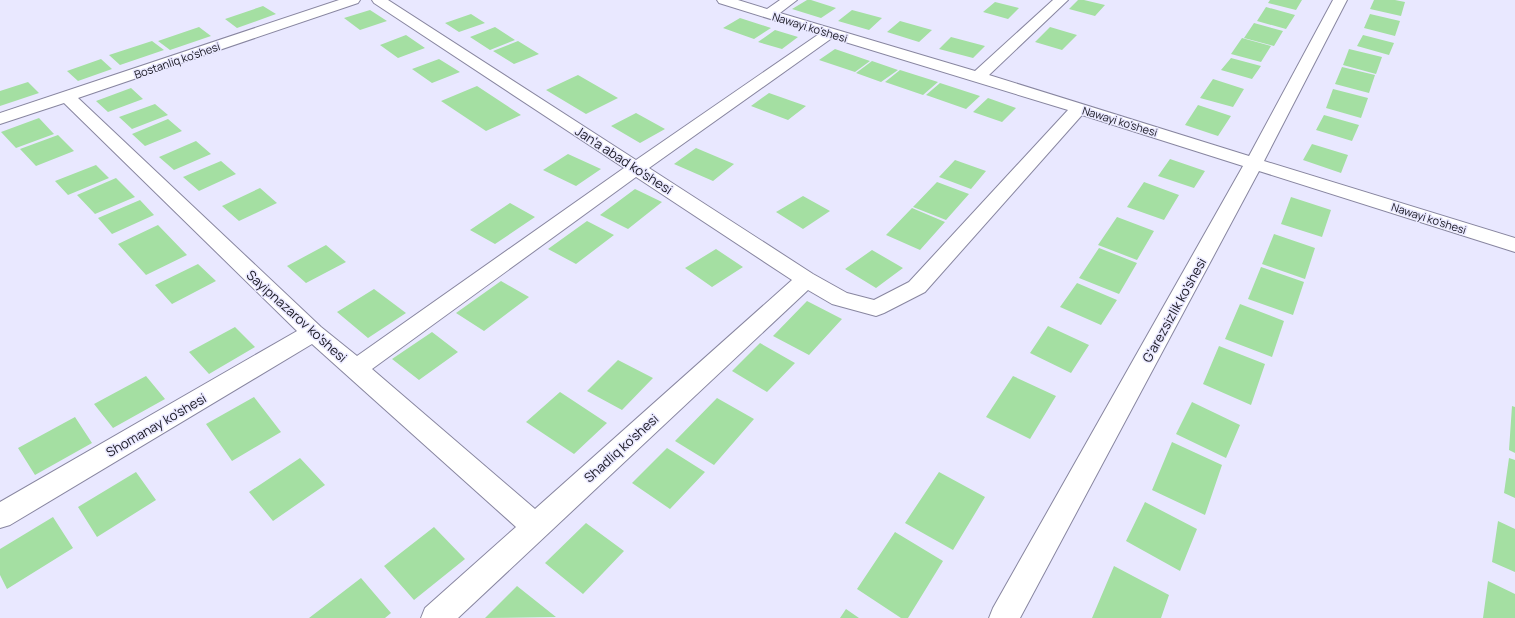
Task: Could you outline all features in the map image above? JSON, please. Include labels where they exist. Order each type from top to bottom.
[{"type":"street","name":"Bostanliq ko'shesi","points":[[0,119],[354,0]]},
{"type":"street","name":"Jan'a abad ko'shesi","points":[[379,0],[806,279],[840,299],[876,308],[917,287],[1079,108]]},
{"type":"street","name":"Nawayi ko'shesi","points":[[724,0],[1079,108],[1515,245]]},
{"type":"street","points":[[768,14],[790,0]]},
{"type":"street","points":[[978,77],[1061,0]]},
{"type":"street","name":"G'arezsizlik ko'shesi","points":[[1004,618],[1254,163],[1340,0]]},
{"type":"street","points":[[356,369],[636,168],[830,33]]},
{"type":"street","name":"Sayipnazarov ko'shesi","points":[[66,97],[313,333],[535,526]]},
{"type":"street","name":"Shadliq ko'shesi","points":[[436,618],[806,279]]},
{"type":"street","name":"Shomanay ko'shesi","points":[[0,516],[313,333]]},
{"type":"building","points":[[807,0],[836,8],[821,18],[792,9]]},
{"type":"building","points":[[1078,0],[1105,5],[1095,16],[1069,9]]},
{"type":"building","points":[[1270,0],[1302,0],[1296,10],[1268,3]]},
{"type":"building","points":[[1374,0],[1395,0],[1405,2],[1401,16],[1370,9]]},
{"type":"building","points":[[995,2],[1019,8],[1008,19],[983,12]]},
{"type":"building","points":[[263,6],[276,14],[237,28],[225,19]]},
{"type":"building","points":[[1266,7],[1295,15],[1286,29],[1257,21]]},
{"type":"building","points":[[370,10],[387,21],[360,30],[344,18]]},
{"type":"building","points":[[852,10],[882,18],[869,30],[838,21]]},
{"type":"building","points":[[471,14],[485,23],[459,32],[445,23]]},
{"type":"building","points":[[1370,14],[1400,21],[1395,36],[1364,28]]},
{"type":"building","points":[[740,18],[771,28],[754,39],[723,28]]},
{"type":"building","points":[[900,21],[932,30],[919,42],[887,32]]},
{"type":"building","points":[[1254,23],[1283,31],[1274,46],[1244,38]]},
{"type":"building","points":[[199,27],[211,36],[170,50],[158,41]]},
{"type":"building","points":[[495,27],[515,40],[490,50],[470,37]]},
{"type":"building","points":[[1050,27],[1077,35],[1062,50],[1035,42]]},
{"type":"building","points":[[775,30],[798,37],[782,49],[758,42]]},
{"type":"building","points":[[406,35],[425,48],[398,58],[380,45]]},
{"type":"building","points":[[1363,35],[1394,43],[1389,55],[1357,46]]},
{"type":"building","points":[[951,37],[985,46],[973,58],[939,49]]},
{"type":"building","points":[[1242,38],[1271,46],[1261,62],[1231,54]]},
{"type":"building","points":[[152,41],[164,50],[120,65],[109,55]]},
{"type":"building","points":[[518,41],[539,54],[514,64],[493,51]]},
{"type":"building","points":[[835,49],[870,61],[855,72],[819,60]]},
{"type":"building","points":[[1349,49],[1382,57],[1376,74],[1343,65]]},
{"type":"building","points":[[1231,58],[1261,66],[1252,79],[1221,70]]},
{"type":"building","points":[[101,59],[112,69],[78,81],[67,71]]},
{"type":"building","points":[[439,59],[460,72],[432,83],[412,69]]},
{"type":"building","points":[[872,61],[898,70],[881,82],[856,73]]},
{"type":"building","points":[[1342,67],[1375,75],[1369,93],[1335,84]]},
{"type":"building","points":[[900,70],[938,82],[923,95],[885,82]]},
{"type":"building","points":[[578,75],[618,98],[586,114],[546,90]]},
{"type":"building","points":[[1213,79],[1244,89],[1233,107],[1200,98]]},
{"type":"building","points":[[28,82],[39,93],[0,106],[0,91]]},
{"type":"building","points":[[940,83],[980,96],[966,109],[926,95]]},
{"type":"building","points":[[477,86],[521,115],[486,131],[441,101]]},
{"type":"building","points":[[131,88],[143,99],[108,112],[96,101]]},
{"type":"building","points":[[1333,89],[1368,98],[1361,118],[1326,108]]},
{"type":"building","points":[[769,93],[806,106],[788,120],[751,106]]},
{"type":"building","points":[[988,98],[1016,108],[1002,122],[973,112]]},
{"type":"building","points":[[155,104],[168,115],[132,129],[119,117]]},
{"type":"building","points":[[1198,105],[1231,116],[1218,136],[1185,125]]},
{"type":"building","points":[[636,113],[665,129],[640,143],[611,126]]},
{"type":"building","points":[[1324,115],[1359,125],[1352,141],[1316,130]]},
{"type":"building","points":[[39,118],[54,134],[16,148],[1,132]]},
{"type":"building","points":[[168,119],[182,131],[145,146],[132,134]]},
{"type":"building","points":[[58,135],[74,151],[36,166],[20,149]]},
{"type":"building","points":[[196,141],[211,154],[174,170],[159,157]]},
{"type":"building","points":[[1312,144],[1348,155],[1341,173],[1303,160]]},
{"type":"building","points":[[696,148],[734,164],[713,181],[674,164]]},
{"type":"building","points":[[568,154],[601,169],[576,186],[543,170]]},
{"type":"building","points":[[1170,159],[1205,171],[1194,188],[1158,176]]},
{"type":"building","points":[[955,160],[986,171],[971,189],[939,177]]},
{"type":"building","points":[[221,161],[236,174],[199,191],[183,177]]},
{"type":"building","points":[[96,165],[109,178],[68,195],[55,181]]},
{"type":"building","points":[[116,178],[135,197],[95,214],[77,195]]},
{"type":"building","points":[[937,182],[969,194],[946,220],[913,207]]},
{"type":"building","points":[[1144,182],[1179,195],[1164,220],[1127,207]]},
{"type":"building","points":[[260,188],[277,203],[239,221],[222,206]]},
{"type":"building","points":[[635,189],[662,202],[628,229],[600,215]]},
{"type":"building","points":[[803,196],[830,211],[803,229],[776,212]]},
{"type":"building","points":[[1291,197],[1331,210],[1322,237],[1281,224]]},
{"type":"building","points":[[140,200],[154,215],[112,234],[98,218]]},
{"type":"building","points":[[510,203],[535,217],[495,244],[470,230]]},
{"type":"building","points":[[912,208],[945,222],[920,250],[886,235]]},
{"type":"building","points":[[1117,217],[1154,231],[1137,260],[1098,245]]},
{"type":"building","points":[[587,221],[614,235],[576,264],[548,249]]},
{"type":"building","points":[[158,225],[187,255],[146,275],[118,244]]},
{"type":"building","points":[[1274,234],[1315,248],[1305,279],[1262,264]]},
{"type":"building","points":[[326,245],[346,262],[306,283],[287,266]]},
{"type":"building","points":[[1099,248],[1137,263],[1119,294],[1079,278]]},
{"type":"building","points":[[716,249],[743,267],[712,287],[685,268]]},
{"type":"building","points":[[872,250],[903,268],[876,288],[845,269]]},
{"type":"building","points":[[198,264],[216,281],[172,304],[155,285]]},
{"type":"building","points":[[1261,267],[1304,282],[1293,315],[1248,299]]},
{"type":"building","points":[[501,281],[529,297],[484,331],[456,313]]},
{"type":"building","points":[[1077,283],[1117,300],[1101,325],[1060,307]]},
{"type":"building","points":[[374,289],[406,313],[368,338],[337,312]]},
{"type":"building","points":[[807,301],[842,319],[809,355],[773,336]]},
{"type":"building","points":[[1240,304],[1284,321],[1272,357],[1225,339]]},
{"type":"building","points":[[1048,326],[1089,345],[1071,373],[1030,353]]},
{"type":"building","points":[[235,327],[255,347],[209,374],[189,352]]},
{"type":"building","points":[[432,332],[458,352],[419,380],[392,359]]},
{"type":"building","points":[[760,343],[795,363],[767,392],[732,371]]},
{"type":"building","points":[[1219,346],[1265,364],[1251,405],[1203,384]]},
{"type":"building","points":[[618,360],[653,378],[622,410],[587,391]]},
{"type":"building","points":[[146,376],[165,399],[113,428],[94,404]]},
{"type":"building","points":[[1013,376],[1056,396],[1030,439],[986,417]]},
{"type":"building","points":[[560,392],[607,423],[574,454],[526,422]]},
{"type":"building","points":[[254,397],[281,432],[232,461],[206,424]]},
{"type":"building","points":[[717,398],[754,419],[714,465],[675,441]]},
{"type":"building","points":[[1192,402],[1240,425],[1226,458],[1176,434]]},
{"type":"building","points":[[1512,406],[1515,407],[1515,453],[1509,450]]},
{"type":"building","points":[[75,417],[92,443],[35,475],[18,448]]},
{"type":"building","points":[[1172,442],[1222,465],[1205,515],[1152,490]]},
{"type":"building","points":[[667,448],[705,472],[670,509],[632,483]]},
{"type":"building","points":[[300,458],[325,485],[273,521],[249,492]]},
{"type":"building","points":[[1509,458],[1515,460],[1515,498],[1504,493]]},
{"type":"building","points":[[136,472],[156,500],[97,537],[78,507]]},
{"type":"building","points":[[939,472],[985,497],[953,550],[905,523]]},
{"type":"building","points":[[1145,502],[1197,529],[1180,571],[1126,541]]},
{"type":"building","points":[[53,517],[73,548],[7,589],[0,575],[0,549]]},
{"type":"building","points":[[1498,521],[1515,529],[1515,572],[1492,562]]},
{"type":"building","points":[[586,523],[624,551],[583,594],[545,563]]},
{"type":"building","points":[[434,527],[465,559],[414,600],[384,566]]},
{"type":"building","points":[[895,532],[943,561],[908,618],[901,618],[857,589]]},
{"type":"building","points":[[1114,566],[1169,595],[1161,618],[1092,618]]},
{"type":"building","points":[[361,578],[391,613],[385,618],[309,618]]},
{"type":"building","points":[[1488,581],[1515,594],[1515,618],[1483,618]]},
{"type":"building","points":[[517,586],[556,617],[485,618]]},
{"type":"building","points":[[846,609],[859,618],[840,618]]}]
